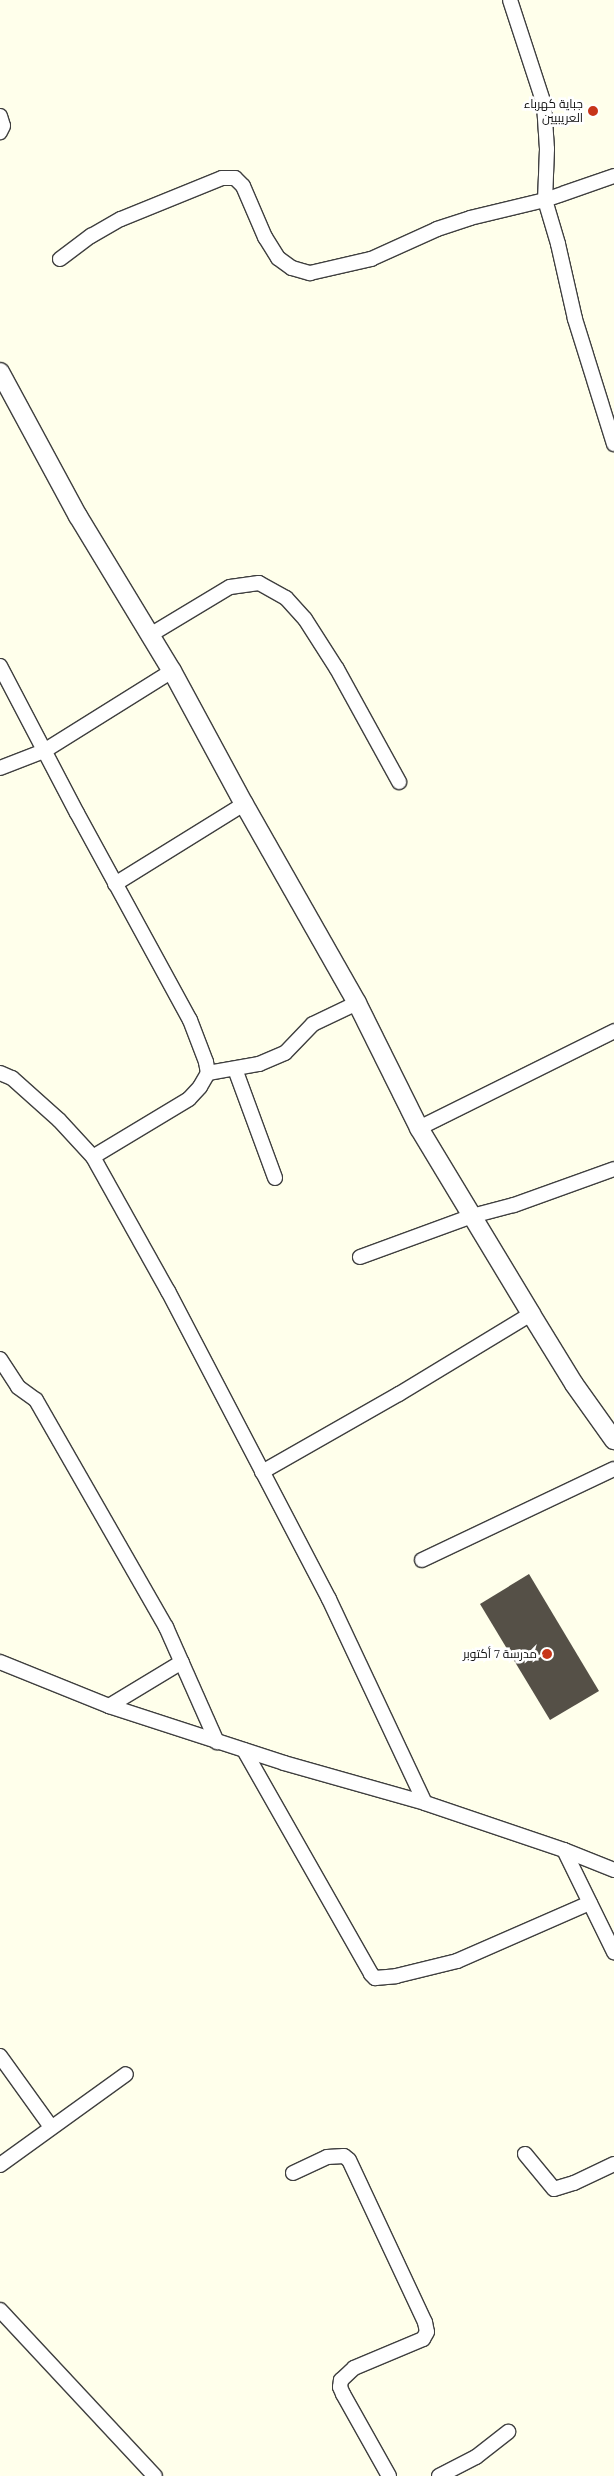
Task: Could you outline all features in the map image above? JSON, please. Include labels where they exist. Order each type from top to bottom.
[{"type":"street","points":[[510,0],[544,104],[547,149],[545,200],[558,244],[574,319],[614,444]]},
{"type":"street","points":[[0,116],[3,126],[0,132]]},
{"type":"street","points":[[60,259],[91,236],[121,219],[222,178],[234,178],[243,186],[265,237],[278,258],[292,268],[310,273],[371,259],[437,229],[470,218],[545,200],[614,176]]},
{"type":"street","points":[[0,372],[78,516],[172,671],[244,804],[357,1003],[419,1128],[574,1384],[614,1440]]},
{"type":"street","points":[[150,635],[230,587],[259,583],[286,598],[305,618],[337,669],[398,782]]},
{"type":"street","points":[[0,666],[115,884],[198,1035],[204,1051],[208,1073],[200,1087],[189,1099],[92,1157]]},
{"type":"street","points":[[0,768],[44,751],[172,671]]},
{"type":"street","points":[[115,884],[244,804]]},
{"type":"street","points":[[208,1073],[259,1064],[285,1053],[312,1024],[357,1003]]},
{"type":"street","points":[[419,1128],[614,1031]]},
{"type":"street","points":[[235,1069],[274,1178]]},
{"type":"street","points":[[0,1073],[12,1078],[59,1120],[92,1157],[168,1291],[329,1599],[425,1803]]},
{"type":"street","points":[[360,1257],[472,1216],[514,1205],[614,1169]]},
{"type":"street","points":[[262,1472],[399,1394],[531,1314]]},
{"type":"street","points":[[0,1359],[18,1387],[36,1400],[166,1627],[216,1742]]},
{"type":"street","points":[[422,1560],[614,1469]]},
{"type":"street","points":[[0,1662],[109,1706],[216,1742],[425,1803],[564,1850],[614,1870]]},
{"type":"street","points":[[109,1706],[182,1662]]},
{"type":"street","points":[[244,1750],[366,1966],[375,1978],[396,1976],[457,1960],[590,1903]]},
{"type":"street","points":[[564,1850],[614,1952]]},
{"type":"street","points":[[0,2056],[51,2127]]},
{"type":"street","points":[[0,2165],[126,2074]]},
{"type":"street","points":[[525,2154],[554,2189],[574,2183],[614,2164]]},
{"type":"street","points":[[293,2173],[327,2157],[344,2156],[350,2160],[425,2322],[427,2332],[423,2339],[354,2368],[341,2380],[340,2387],[343,2394],[389,2476]]},
{"type":"street","points":[[0,2310],[155,2476]]},
{"type":"street","points":[[439,2476],[476,2457],[508,2432]]},
{"type":"building","points":[[529,1574],[599,1691],[550,1720],[480,1604]]},
{"type":"place","name":"جباية كهرباء العريبيين","points":[[593,111]]},
{"type":"place","name":"مدرسة 7 أكتوبر","points":[[547,1654]]}]
